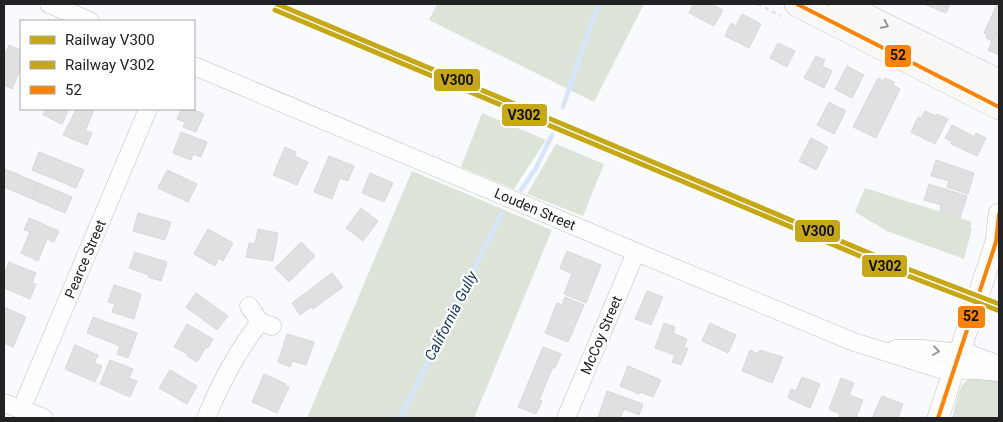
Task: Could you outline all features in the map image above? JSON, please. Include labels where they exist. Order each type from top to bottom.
[{"type":"main road","points":[[797,4],[999,107]]},
{"type":"main road","points":[[841,4],[999,82]]},
{"type":"street","points":[[49,4],[88,20]]},
{"type":"street","name":"Louden Street","points":[[195,66],[854,342],[940,369],[956,361]]},
{"type":"street","name":"Pearce Street","points":[[21,410],[148,110]]},
{"type":"street","points":[[938,418],[997,238],[999,214]]},
{"type":"street","name":"McCoy Street","points":[[566,418],[636,252]]},
{"type":"street","points":[[206,418],[240,349],[266,324],[248,306]]},
{"type":"street","points":[[956,361],[970,354],[999,364]]},
{"type":"street","points":[[956,361],[996,379]]},
{"type":"street","points":[[4,403],[44,418]]},
{"type":"path","points":[[961,406],[996,379]]},
{"type":"shaded area","points":[[437,4],[644,4],[594,102],[429,20]]},
{"type":"shaded area","points":[[482,113],[546,140],[514,189],[461,167]]},
{"type":"shaded area","points":[[556,144],[604,164],[583,216],[527,194]]},
{"type":"shaded area","points":[[412,171],[552,230],[474,418],[307,418]]},
{"type":"shaded area","points":[[865,188],[972,222],[964,259],[887,231],[855,212]]},
{"type":"shaded area","points":[[975,378],[999,381],[999,418],[952,418],[959,394],[965,382]]},
{"type":"building","points":[[693,4],[714,4],[723,10],[714,26],[689,13]]},
{"type":"building","points":[[924,4],[950,4],[946,13]]},
{"type":"building","points":[[997,4],[999,4],[999,26],[992,41],[986,38],[987,34],[984,33]]},
{"type":"building","points":[[742,14],[761,24],[749,48],[725,36],[731,23],[736,26]]},
{"type":"building","points":[[999,26],[999,55],[988,50]]},
{"type":"building","points":[[778,43],[795,51],[787,67],[770,58]]},
{"type":"building","points":[[9,45],[20,50],[20,70],[12,89],[4,85],[4,56]]},
{"type":"building","points":[[816,56],[825,60],[822,66],[832,71],[824,88],[804,78]]},
{"type":"building","points":[[847,66],[864,75],[852,98],[835,89]]},
{"type":"building","points":[[878,78],[884,81],[885,78],[894,82],[893,85],[900,89],[876,138],[853,127]]},
{"type":"building","points":[[829,102],[846,111],[834,134],[817,125]]},
{"type":"building","points":[[46,110],[69,110],[62,124],[43,115]]},
{"type":"building","points":[[76,110],[94,110],[86,129],[70,122]]},
{"type":"building","points":[[181,110],[194,110],[204,114],[196,132],[183,127],[185,122],[177,119]]},
{"type":"building","points":[[925,111],[948,119],[935,144],[911,132],[918,117],[921,118]]},
{"type":"building","points":[[69,123],[92,133],[87,145],[63,135]]},
{"type":"building","points":[[952,125],[975,137],[976,133],[986,138],[977,156],[951,144],[952,142],[945,138]]},
{"type":"building","points":[[181,132],[207,142],[201,157],[193,154],[191,160],[173,153]]},
{"type":"building","points":[[811,138],[828,147],[816,170],[799,161]]},
{"type":"building","points":[[285,147],[296,152],[294,156],[308,162],[297,185],[273,175]]},
{"type":"building","points":[[39,152],[84,170],[76,188],[32,170]]},
{"type":"building","points":[[329,156],[354,166],[348,181],[340,178],[332,199],[314,192]]},
{"type":"building","points":[[936,160],[974,173],[968,194],[947,187],[949,181],[931,176]]},
{"type":"building","points":[[5,169],[38,183],[32,199],[4,187]]},
{"type":"building","points":[[167,170],[197,184],[188,202],[158,188]]},
{"type":"building","points":[[370,173],[393,183],[384,202],[362,193]]},
{"type":"building","points":[[38,183],[72,197],[65,213],[32,199]]},
{"type":"building","points":[[929,184],[967,196],[960,218],[940,211],[941,205],[924,200]]},
{"type":"building","points":[[361,208],[378,221],[363,241],[346,228]]},
{"type":"building","points":[[138,213],[171,222],[165,240],[133,231]]},
{"type":"building","points":[[29,218],[59,231],[54,242],[47,239],[38,261],[21,253],[30,232],[24,230]]},
{"type":"building","points":[[208,229],[233,243],[223,261],[219,258],[215,266],[194,254]]},
{"type":"building","points":[[258,229],[278,233],[273,261],[246,257],[249,243],[255,244]]},
{"type":"building","points":[[301,242],[315,256],[289,282],[275,268]]},
{"type":"building","points":[[567,251],[601,265],[586,303],[564,294],[572,274],[560,268]]},
{"type":"building","points":[[135,252],[167,262],[161,281],[129,268]]},
{"type":"building","points":[[9,262],[36,273],[32,283],[36,284],[30,299],[4,288],[4,275]]},
{"type":"building","points":[[332,273],[343,287],[313,309],[311,307],[300,315],[292,303]]},
{"type":"building","points":[[114,285],[141,294],[134,319],[112,312],[115,304],[108,302]]},
{"type":"building","points":[[647,291],[663,297],[651,325],[635,319]]},
{"type":"building","points":[[196,293],[228,316],[217,330],[186,307]]},
{"type":"building","points":[[565,297],[584,305],[568,342],[545,333],[557,303],[562,305]]},
{"type":"building","points":[[4,307],[26,317],[13,347],[4,343]]},
{"type":"building","points":[[93,317],[137,333],[128,358],[117,354],[120,346],[87,333]]},
{"type":"building","points":[[664,323],[675,327],[673,333],[687,339],[684,347],[688,348],[681,365],[672,362],[675,355],[655,348]]},
{"type":"building","points":[[710,323],[736,335],[728,353],[702,341]]},
{"type":"building","points":[[187,324],[213,339],[197,362],[174,347]]},
{"type":"building","points":[[287,334],[314,342],[306,365],[292,361],[290,367],[278,362]]},
{"type":"building","points":[[75,345],[98,355],[94,363],[102,366],[95,382],[65,369]]},
{"type":"building","points":[[543,347],[561,354],[555,368],[553,367],[539,400],[542,401],[536,414],[518,407]]},
{"type":"building","points":[[750,350],[758,354],[760,350],[783,357],[772,383],[742,371]]},
{"type":"building","points":[[110,360],[133,369],[129,378],[137,381],[130,397],[100,384]]},
{"type":"building","points":[[628,366],[661,380],[653,397],[640,392],[639,394],[620,386]]},
{"type":"building","points":[[170,370],[197,386],[187,404],[159,388]]},
{"type":"building","points":[[264,374],[289,387],[277,413],[252,402]]},
{"type":"building","points":[[802,377],[820,384],[810,408],[788,398],[791,389],[796,391]]},
{"type":"building","points":[[841,378],[854,383],[849,395],[863,400],[856,418],[839,418],[840,414],[829,409]]},
{"type":"building","points":[[607,391],[643,404],[639,415],[624,409],[620,418],[598,417]]},
{"type":"building","points":[[882,396],[903,404],[898,418],[872,418]]},
{"type":"waterway","name":"California Gully","points":[[563,107],[599,4]]},
{"type":"waterway","name":"California Gully","points":[[521,190],[536,168],[552,135]]},
{"type":"waterway","name":"California Gully","points":[[400,418],[502,213]]},
{"type":"rail line","name":"V300","points":[[277,4],[900,266],[999,304]]},
{"type":"rail line","name":"V302","points":[[275,10],[898,272],[997,310]]},
{"type":"transit line","name":"52","points":[[797,4],[999,107]]},
{"type":"transit line","name":"52","points":[[938,418],[996,242],[999,214]]}]
